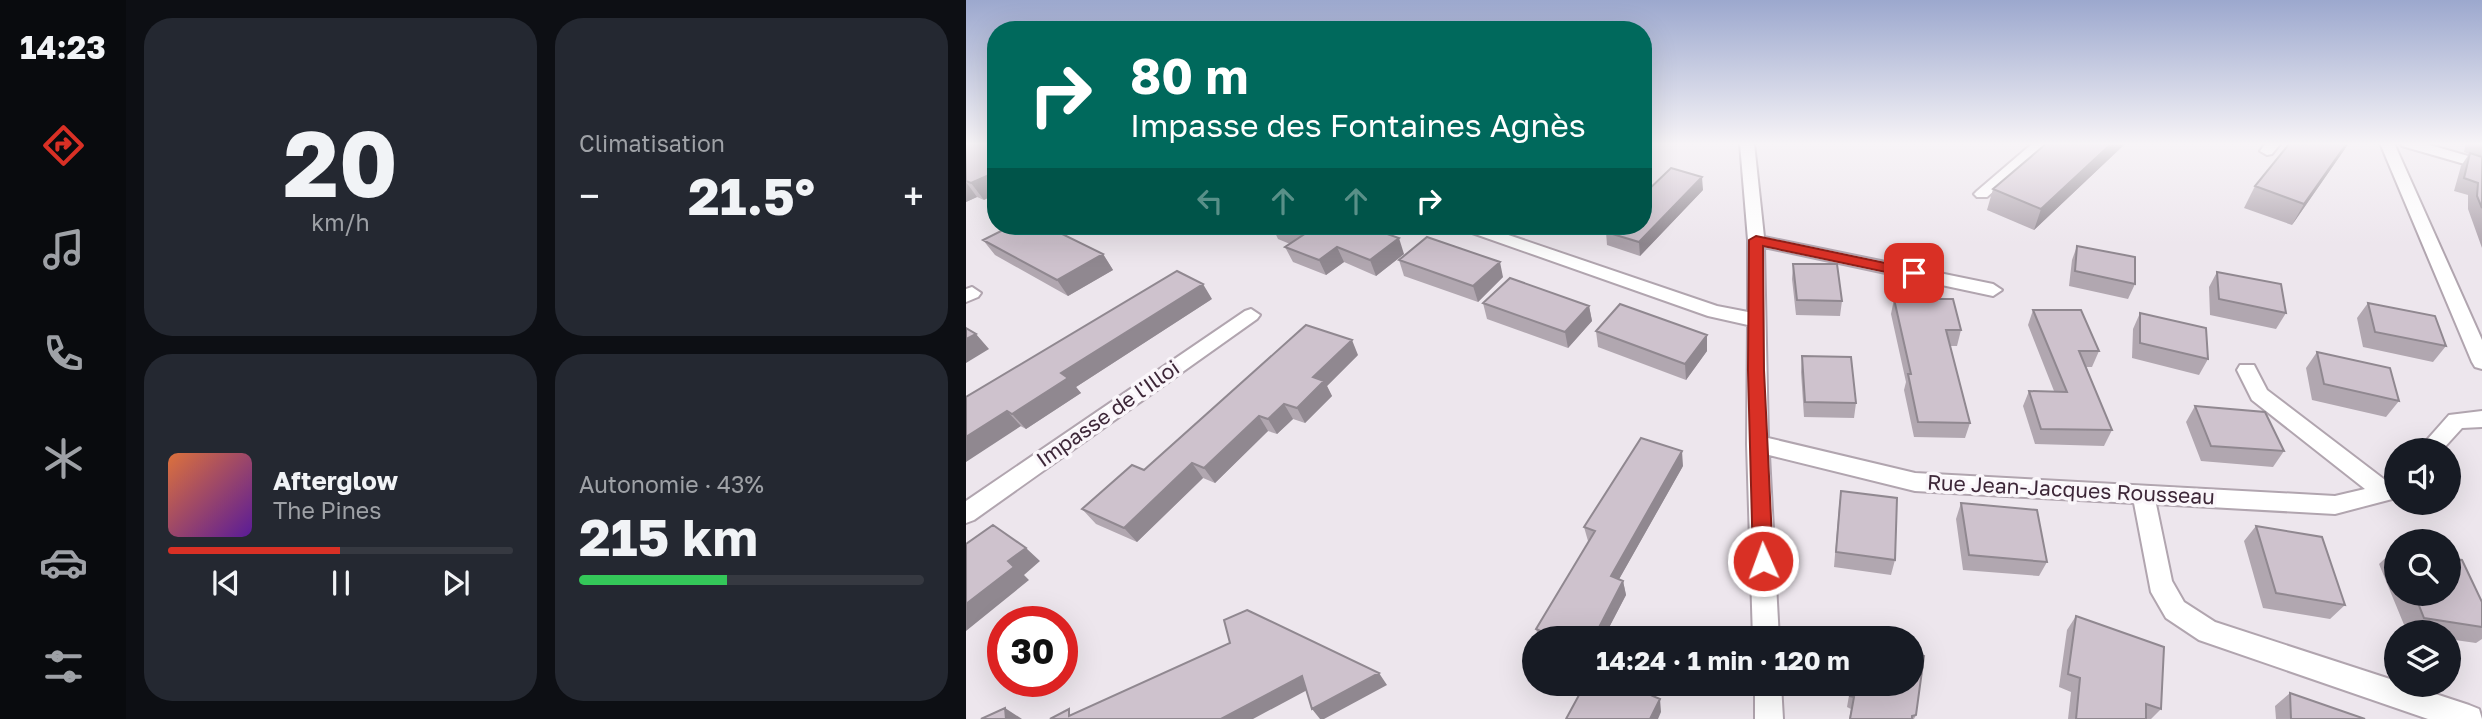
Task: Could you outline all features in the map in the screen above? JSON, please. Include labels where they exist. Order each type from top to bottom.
[{"type":"street","points":[[1750,177],[1756,240],[1758,444],[1765,626]]},
{"type":"street","points":[[1982,194],[2003,177]]},
{"type":"street","points":[[2402,177],[2482,362]]},
{"type":"street","points":[[1493,235],[1714,312],[1755,320]]},
{"type":"street","points":[[1756,240],[1993,290]]},
{"type":"street","name":"Impasse de l'Illoi","points":[[966,513],[1251,315]]},
{"type":"street","name":"Rue Jean-Jacques Rousseau","points":[[2247,370],[2259,395],[2384,484]]},
{"type":"street","points":[[2440,438],[2456,421],[2482,419]]},
{"type":"street","name":"Rue Jean-Jacques Rousseau","points":[[1758,444],[1915,482],[2335,505],[2384,491]]},
{"type":"street","points":[[2143,493],[2160,584],[2175,610],[2208,632],[2469,719]]},
{"type":"street","points":[[1768,696],[1769,719]]},
{"type":"building","points":[[966,177],[986,177],[971,183],[966,181]]},
{"type":"building","points":[[1662,177],[1702,177],[1652,229],[1652,186]]},
{"type":"building","points":[[2008,177],[2076,177],[2041,209],[1993,189]]},
{"type":"building","points":[[2263,177],[2323,177],[2304,204],[2255,186]]},
{"type":"building","points":[[2482,177],[2482,208],[2477,196],[2478,183],[2464,178]]},
{"type":"building","points":[[993,235],[1064,235],[1103,254],[1057,280],[983,240]]},
{"type":"building","points":[[1303,235],[1390,235],[1399,238],[1370,260],[1337,247],[1319,260],[1285,247]]},
{"type":"building","points":[[1616,235],[1646,235],[1639,242]]},
{"type":"building","points":[[1427,237],[1500,262],[1473,286],[1399,260]]},
{"type":"building","points":[[2077,246],[2135,257],[2135,284],[2075,271]]},
{"type":"building","points":[[1793,264],[1837,264],[1842,301],[1797,300]]},
{"type":"building","points":[[1177,271],[1203,284],[1061,373],[1068,378],[1012,414],[1007,411],[966,437],[966,397]]},
{"type":"building","points":[[2217,272],[2281,284],[2286,313],[2219,299]]},
{"type":"building","points":[[1510,278],[1589,306],[1565,332],[1483,303]]},
{"type":"building","points":[[1894,299],[1953,299],[1961,330],[1946,330],[1970,423],[1918,422],[1908,374],[1911,374]]},
{"type":"building","points":[[2368,303],[2435,316],[2446,346],[2375,332]]},
{"type":"building","points":[[1620,304],[1707,335],[1685,364],[1596,331]]},
{"type":"building","points":[[2033,310],[2081,310],[2099,351],[2079,351],[2112,430],[2041,429],[2029,391],[2067,392]]},
{"type":"building","points":[[2140,313],[2206,328],[2208,359],[2140,343]]},
{"type":"building","points":[[1306,325],[1352,340],[1313,377],[1324,381],[1297,408],[1284,404],[1268,419],[1259,416],[1204,468],[1192,463],[1124,528],[1082,509],[1132,465],[1144,470]]},
{"type":"building","points":[[966,328],[976,334],[966,339]]},
{"type":"building","points":[[2317,352],[2390,368],[2399,401],[2324,384]]},
{"type":"building","points":[[1802,356],[1851,357],[1856,403],[1805,402]]},
{"type":"building","points":[[2195,406],[2265,412],[2284,451],[2211,446]]},
{"type":"building","points":[[1641,438],[1682,451],[1611,576],[1623,581],[1600,626],[1538,626],[1595,531],[1584,527]]},
{"type":"building","points":[[1841,491],[1897,498],[1895,560],[1836,552]]},
{"type":"building","points":[[1961,503],[2037,510],[2047,562],[1969,555]]},
{"type":"building","points":[[993,525],[1026,548],[1008,561],[1014,567],[966,604],[966,544]]},
{"type":"building","points":[[2256,526],[2322,537],[2345,605],[2276,593]]},
{"type":"building","points":[[2462,560],[2482,602],[2482,627],[2461,624],[2461,620],[2424,618],[2419,606],[2461,606]]},
{"type":"building","points":[[1247,610],[1379,673],[1312,709],[1302,676],[1221,719],[1050,719],[1069,709],[1069,716],[1230,643],[1224,620]]},
{"type":"building","points":[[2076,616],[2164,647],[2161,709],[2146,704],[2146,719],[2076,719],[2080,678],[2068,674]]},
{"type":"building","points":[[2290,693],[2365,719],[2291,719]]},
{"type":"building","points":[[1578,696],[1653,696],[1660,699],[1650,719],[1566,719]]},
{"type":"building","points":[[1850,696],[1919,696],[1916,715],[1912,716],[1912,719],[1850,719],[1854,697]]},
{"type":"building","points":[[1005,708],[1006,719],[981,719]]},
{"type":"route","points":[[1763,561],[1756,370],[1756,240],[1914,273]]}]
